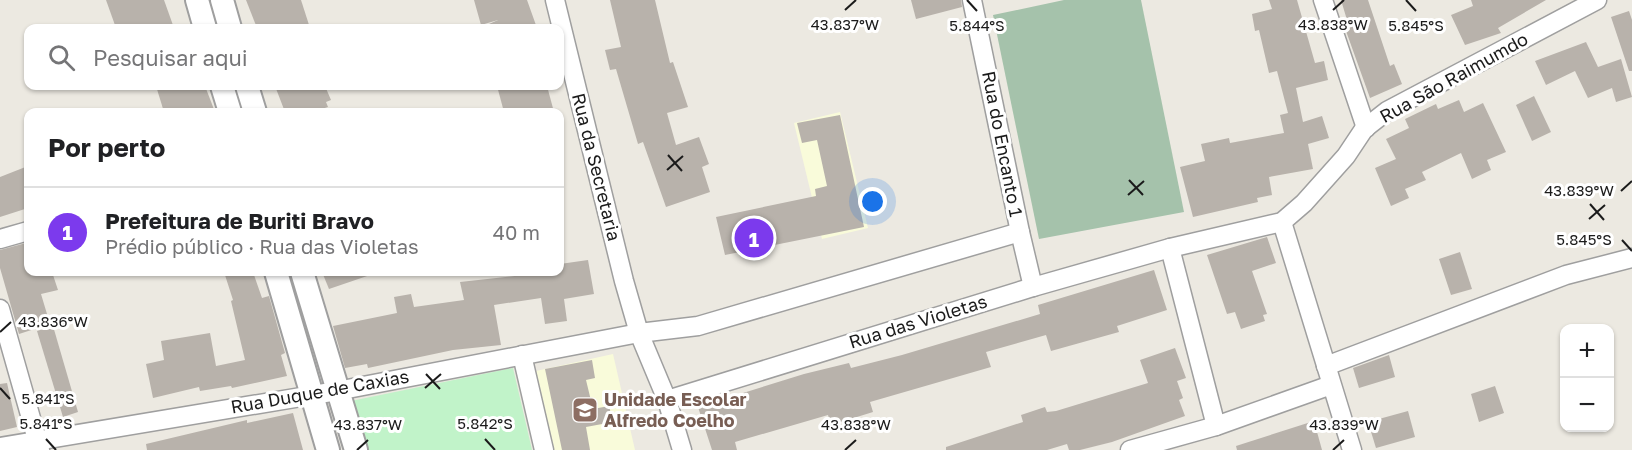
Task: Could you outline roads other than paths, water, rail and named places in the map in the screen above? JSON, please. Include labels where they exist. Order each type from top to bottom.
[{"type":"street","points":[[197,0],[205,24]]},
{"type":"street","points":[[222,0],[229,24]]},
{"type":"street","name":"Rua da Secretaria","points":[[555,0],[561,24]]},
{"type":"street","name":"Rua do Encanto 1","points":[[972,0],[1033,287]]},
{"type":"street","points":[[1323,0],[1366,128]]},
{"type":"street","name":"Rua São Raimumdo","points":[[1170,248],[1282,222],[1304,203],[1366,128],[1387,111],[1597,0]]},
{"type":"street","name":"Rua da Secretaria","points":[[564,37],[624,281],[639,333],[667,400],[682,450]]},
{"type":"street","points":[[223,90],[229,108]]},
{"type":"street","points":[[248,90],[254,108]]},
{"type":"street","points":[[1282,222],[1352,450]]},
{"type":"street","points":[[0,239],[24,232]]},
{"type":"street","points":[[639,333],[698,326],[1020,232]]},
{"type":"street","points":[[1170,248],[1216,426]]},
{"type":"street","name":"Rua das Violetas","points":[[667,400],[1033,287],[1170,248]]},
{"type":"street","points":[[1326,366],[1566,275],[1632,258]]},
{"type":"street","points":[[277,276],[328,450]]},
{"type":"street","points":[[303,276],[356,450]]},
{"type":"street","points":[[0,309],[39,445]]},
{"type":"street","name":"Rua Duque de Caxias","points":[[0,447],[39,445],[639,333]]},
{"type":"street","points":[[522,355],[544,450]]},
{"type":"street","points":[[1130,450],[1216,426],[1331,385]]},
{"type":"place","name":"Prefeitura de Buriti Bravo","points":[[754,238]]},
{"type":"place","name":"Unidade Escolar Alfredo Coelho","points":[[585,410]]}]
